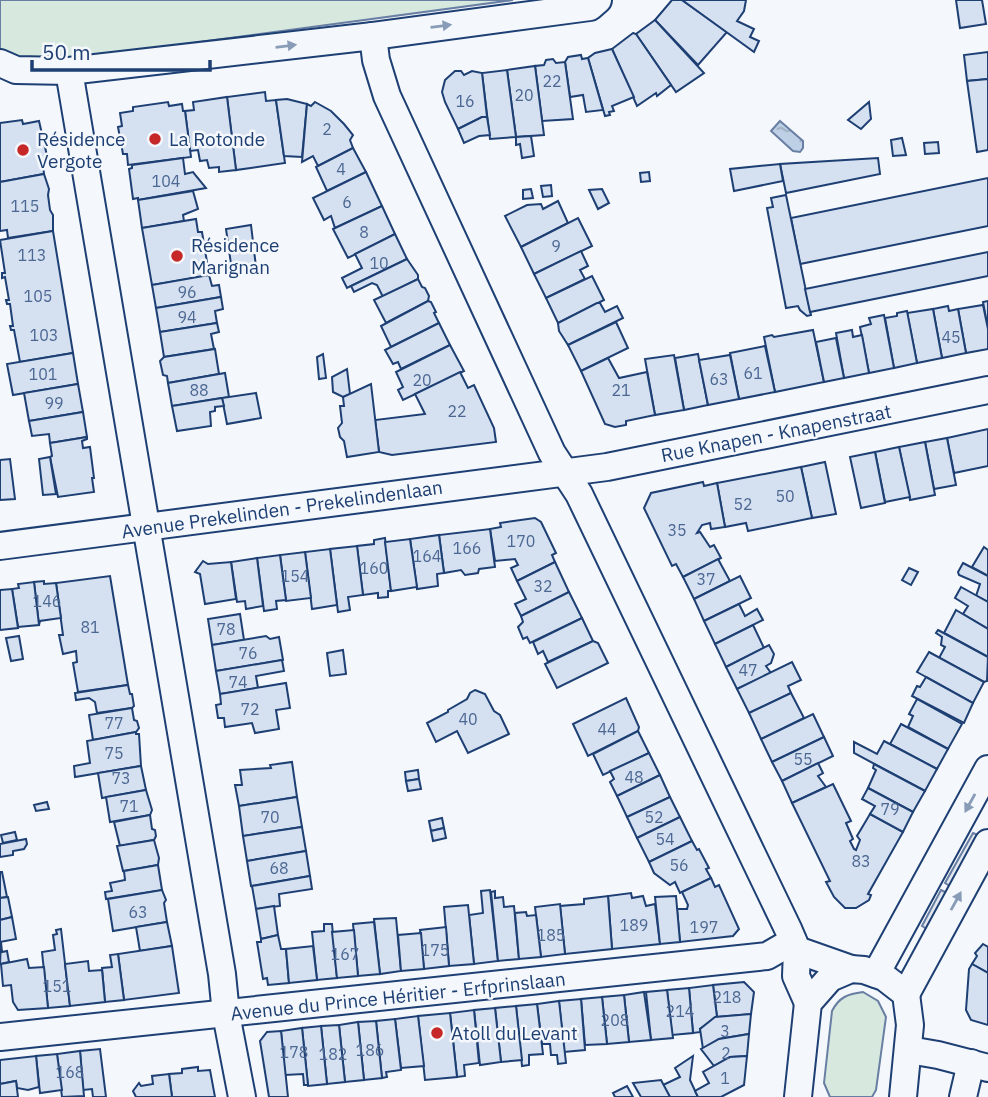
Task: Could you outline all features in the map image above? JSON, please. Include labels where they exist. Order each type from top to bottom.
[{"type":"street","points":[[0,63],[16,70],[69,71],[373,36],[590,7],[598,0]]},
{"type":"street","points":[[373,36],[376,60],[387,96],[552,453],[579,494],[795,946],[796,975],[808,1003],[798,1097]]},
{"type":"street","points":[[69,71],[242,1097]]},
{"type":"street","name":"Rue Knapen - Knapenstraat","points":[[564,472],[607,467],[988,390]]},
{"type":"street","name":"Avenue Prekelinden - Prekelindenlaan","points":[[0,546],[564,472]]},
{"type":"street","points":[[808,1003],[830,978],[863,971],[988,769]]},
{"type":"street","points":[[903,1097],[910,1025],[906,994],[988,843]]},
{"type":"street","points":[[795,946],[895,984],[906,994]]},
{"type":"street","name":"Avenue du Prince Héritier - Erfprinslaan","points":[[0,1037],[767,956],[795,946]]},
{"type":"street","points":[[909,1050],[980,1065],[963,1097]]},
{"type":"shaded area","points":[[0,0],[513,0],[29,65],[0,53]]},
{"type":"shaded area","points":[[973,833],[978,835],[950,886],[945,883]]},
{"type":"shaded area","points":[[941,890],[947,893],[927,929],[922,926]]},
{"type":"shaded area","points":[[863,992],[878,1001],[886,1017],[876,1090],[872,1097],[830,1097],[824,1083],[832,1011],[845,997]]},
{"type":"water","points":[[780,121],[803,141],[800,152],[793,151],[771,131]]},
{"type":"building","points":[[672,0],[682,0],[727,32],[698,65],[655,20]]},
{"type":"building","points":[[682,0],[746,0],[744,11],[737,21],[754,29],[750,37],[759,41],[754,52]]},
{"type":"building","points":[[956,0],[982,0],[986,24],[960,28]]},
{"type":"building","points":[[655,20],[704,73],[676,92],[636,34]]},
{"type":"building","points":[[633,33],[671,85],[637,106],[612,49]]},
{"type":"building","points":[[612,49],[634,97],[612,106],[614,111],[605,116],[588,58],[595,53]]},
{"type":"building","points":[[988,52],[988,79],[967,81],[964,55]]},
{"type":"building","points":[[581,55],[582,59],[588,58],[603,110],[586,112],[583,95],[570,97],[565,62],[568,57]]},
{"type":"building","points":[[553,59],[556,63],[565,62],[573,119],[542,121],[535,66],[544,65],[546,60]]},
{"type":"building","points":[[535,66],[544,135],[516,137],[507,70]]},
{"type":"building","points":[[507,70],[516,137],[490,139],[482,73]]},
{"type":"building","points":[[455,71],[461,71],[464,75],[472,71],[482,73],[487,117],[458,129],[442,92],[445,80]]},
{"type":"building","points":[[988,79],[988,150],[977,152],[967,81]]},
{"type":"building","points":[[265,92],[266,101],[276,100],[285,163],[236,170],[227,97]]},
{"type":"building","points":[[227,97],[236,170],[219,172],[219,167],[209,168],[207,160],[200,161],[198,150],[190,151],[185,111],[194,110],[193,102]]},
{"type":"building","points":[[287,99],[307,104],[302,157],[284,156],[276,100]]},
{"type":"building","name":"La Rotonde","points":[[168,102],[169,106],[182,104],[185,111],[191,157],[128,165],[118,127],[122,126],[120,113],[133,111],[133,107]]},
{"type":"building","points":[[315,102],[331,111],[353,135],[350,140],[353,148],[318,166],[313,156],[302,162],[307,104],[311,106]]},
{"type":"building","points":[[869,102],[871,119],[861,129],[848,120]]},
{"type":"building","points":[[487,117],[490,135],[479,136],[464,143],[458,129]]},
{"type":"building","name":"Résidence Vergote","points":[[22,120],[23,124],[39,121],[48,160],[44,160],[44,174],[0,182],[0,123]]},
{"type":"building","points":[[531,136],[534,156],[522,158],[520,144],[516,145],[516,137]]},
{"type":"building","points":[[902,138],[906,155],[893,156],[891,140]]},
{"type":"building","points":[[938,142],[939,153],[925,154],[924,143]]},
{"type":"building","points":[[353,148],[366,172],[327,191],[316,167]]},
{"type":"building","points":[[183,158],[185,174],[193,172],[206,188],[133,199],[129,169],[132,165]]},
{"type":"building","points":[[878,158],[880,174],[786,193],[780,164]]},
{"type":"building","points":[[780,164],[783,181],[734,191],[730,169]]},
{"type":"building","points":[[366,172],[382,206],[335,228],[331,216],[324,220],[313,198]]},
{"type":"building","points":[[649,172],[650,181],[641,182],[640,173]]},
{"type":"building","points":[[44,174],[49,189],[53,231],[8,238],[7,230],[0,231],[0,182]]},
{"type":"building","points":[[988,178],[988,226],[800,264],[791,218]]},
{"type":"building","points":[[551,185],[552,196],[543,197],[541,186]]},
{"type":"building","points":[[531,189],[533,198],[523,199],[523,190]]},
{"type":"building","points":[[602,189],[609,203],[598,209],[589,190]]},
{"type":"building","points":[[193,191],[198,209],[183,215],[184,221],[142,228],[138,200]]},
{"type":"building","points":[[786,195],[811,315],[807,316],[798,306],[786,308],[767,208],[773,207],[771,198]]},
{"type":"building","points":[[558,201],[568,223],[521,247],[505,216],[527,205],[541,204],[543,209]]},
{"type":"building","points":[[382,206],[395,234],[348,258],[333,229]]},
{"type":"building","points":[[578,218],[592,246],[534,274],[521,247]]},
{"type":"building","name":"Résidence Marignan","points":[[196,219],[198,232],[202,232],[207,262],[204,263],[206,276],[152,285],[142,228]]},
{"type":"building","points":[[251,225],[256,267],[232,271],[226,229]]},
{"type":"building","points":[[53,231],[73,353],[20,362],[14,330],[11,330],[10,326],[13,326],[10,304],[7,304],[6,300],[9,300],[5,277],[2,278],[2,273],[5,273],[0,240]]},
{"type":"building","points":[[395,234],[407,259],[347,288],[342,278],[362,268],[355,254]]},
{"type":"building","points":[[581,251],[588,266],[580,270],[585,279],[546,298],[534,274]]},
{"type":"building","points":[[988,252],[988,276],[810,312],[805,289]]},
{"type":"building","points":[[407,259],[418,279],[383,297],[377,285],[372,283],[354,292],[351,286]]},
{"type":"building","points":[[209,275],[212,286],[219,285],[221,297],[156,308],[152,285]]},
{"type":"building","points":[[592,276],[604,300],[558,323],[546,298]]},
{"type":"building","points":[[418,279],[429,296],[428,301],[386,323],[374,300]]},
{"type":"building","points":[[221,297],[223,309],[215,311],[217,323],[160,332],[156,308]]},
{"type":"building","points":[[428,301],[436,312],[434,313],[439,323],[391,347],[381,326]]},
{"type":"building","points":[[988,301],[988,329],[983,302]]},
{"type":"building","points":[[600,303],[605,312],[617,306],[623,318],[568,345],[559,331],[558,323]]},
{"type":"building","points":[[983,305],[988,329],[988,349],[966,353],[958,309]]},
{"type":"building","points":[[948,306],[949,311],[958,309],[966,353],[942,358],[933,309]]},
{"type":"building","points":[[933,309],[942,358],[917,363],[907,313]]},
{"type":"building","points":[[907,311],[917,363],[894,368],[885,318]]},
{"type":"building","points":[[884,315],[894,368],[869,373],[860,327],[871,324],[869,318]]},
{"type":"building","points":[[616,322],[628,348],[581,371],[568,345]]},
{"type":"building","points":[[217,323],[219,332],[211,334],[214,349],[164,357],[160,332]]},
{"type":"building","points":[[439,323],[450,345],[401,369],[398,362],[393,364],[385,350]]},
{"type":"building","points":[[813,330],[824,382],[775,392],[764,337]]},
{"type":"building","points":[[852,330],[853,337],[862,335],[869,373],[844,378],[836,333]]},
{"type":"building","points":[[836,338],[844,378],[824,382],[816,342]]},
{"type":"building","points":[[450,345],[464,371],[403,400],[398,390],[403,387],[396,372]]},
{"type":"building","points":[[765,346],[775,392],[739,399],[730,353]]},
{"type":"building","points":[[215,349],[219,374],[168,383],[167,376],[163,375],[160,361],[164,357]]},
{"type":"building","points":[[73,353],[78,384],[13,395],[7,364]]},
{"type":"building","points":[[323,354],[326,378],[319,379],[317,357]]},
{"type":"building","points":[[698,354],[708,405],[684,410],[675,358]]},
{"type":"building","points":[[674,355],[684,410],[655,415],[645,359]]},
{"type":"building","points":[[730,355],[739,399],[708,405],[699,360]]},
{"type":"building","points":[[608,358],[619,378],[647,372],[655,415],[626,421],[626,425],[615,427],[605,424],[581,371]]},
{"type":"building","points":[[347,369],[350,394],[343,397],[333,392],[332,377]]},
{"type":"building","points":[[460,372],[468,388],[474,385],[494,428],[496,442],[392,455],[379,452],[375,420],[425,414],[415,394]]},
{"type":"building","points":[[225,373],[229,397],[172,406],[168,383]]},
{"type":"building","points":[[78,384],[83,412],[29,421],[24,393]]},
{"type":"building","points":[[371,384],[379,452],[347,457],[338,428],[342,423],[340,406],[344,406],[343,397]]},
{"type":"building","points":[[256,393],[261,418],[227,424],[222,398]]},
{"type":"building","points":[[222,398],[224,406],[215,407],[215,411],[210,412],[211,426],[177,431],[172,406]]},
{"type":"building","points":[[83,412],[87,437],[50,443],[49,434],[32,436],[29,421]]},
{"type":"building","points":[[988,429],[988,466],[954,473],[947,438]]},
{"type":"building","points":[[87,437],[82,441],[83,448],[90,447],[94,492],[58,497],[50,443]]},
{"type":"building","points":[[947,438],[956,485],[934,489],[925,442]]},
{"type":"building","points":[[925,442],[935,495],[910,500],[899,447]]},
{"type":"building","points":[[899,447],[910,497],[885,502],[875,452]]},
{"type":"building","points":[[875,452],[885,503],[861,508],[850,457]]},
{"type":"building","points":[[50,457],[56,494],[43,495],[39,459]]},
{"type":"building","points":[[10,459],[15,499],[0,500],[0,460]]},
{"type":"building","points":[[825,462],[836,514],[812,518],[801,467]]},
{"type":"building","points":[[801,467],[812,518],[748,531],[746,523],[725,527],[717,483]]},
{"type":"building","points":[[703,482],[704,486],[717,483],[725,527],[711,529],[710,523],[702,525],[697,533],[700,532],[710,547],[714,545],[721,558],[683,577],[676,564],[672,566],[644,508],[651,493]]},
{"type":"building","points":[[535,518],[541,522],[556,553],[552,555],[555,562],[517,581],[511,568],[518,565],[515,559],[495,561],[490,529],[501,527],[500,523]]},
{"type":"building","points":[[490,529],[495,567],[479,569],[478,573],[465,575],[461,570],[444,573],[439,535]]},
{"type":"building","points":[[439,535],[444,573],[437,574],[438,586],[417,589],[410,539]]},
{"type":"building","points":[[385,538],[391,591],[388,591],[388,597],[378,598],[378,593],[363,595],[357,546],[374,544],[374,540]]},
{"type":"building","points":[[410,539],[417,587],[391,591],[385,542]]},
{"type":"building","points":[[357,546],[363,595],[348,597],[350,610],[338,612],[330,549]]},
{"type":"building","points":[[984,547],[988,550],[988,576],[972,567]]},
{"type":"building","points":[[330,549],[337,605],[312,609],[305,552]]},
{"type":"building","points":[[305,552],[311,598],[286,601],[280,555]]},
{"type":"building","points":[[280,555],[286,600],[276,601],[277,609],[264,611],[257,558]]},
{"type":"building","points":[[257,558],[263,606],[246,609],[245,601],[237,602],[231,562]]},
{"type":"building","points":[[718,559],[730,581],[694,599],[683,577]]},
{"type":"building","points":[[203,561],[208,564],[231,562],[236,599],[205,604],[200,574],[195,572]]},
{"type":"building","points":[[555,562],[569,592],[521,616],[515,604],[526,599],[517,581]]},
{"type":"building","points":[[963,563],[988,576],[988,602],[976,596],[980,584],[959,575]]},
{"type":"building","points":[[909,568],[918,572],[911,585],[902,580]]},
{"type":"building","points":[[110,576],[128,685],[78,692],[73,663],[77,662],[76,651],[63,654],[59,635],[63,635],[56,583]]},
{"type":"building","points":[[740,576],[751,598],[704,621],[694,599]]},
{"type":"building","points":[[44,581],[44,584],[56,583],[61,618],[40,621],[39,625],[34,582]]},
{"type":"building","points":[[34,582],[39,625],[18,627],[12,589],[19,588],[18,584]]},
{"type":"building","points":[[961,587],[988,602],[988,629],[963,614],[968,606],[955,598]]},
{"type":"building","points":[[12,589],[18,628],[0,630],[0,590]]},
{"type":"building","points":[[569,592],[582,618],[530,643],[527,637],[523,639],[518,627],[523,622],[521,616]]},
{"type":"building","points":[[739,604],[745,616],[757,609],[763,620],[715,644],[704,621]]},
{"type":"building","points":[[956,610],[988,629],[988,657],[944,633]]},
{"type":"building","points":[[240,614],[244,640],[212,645],[208,619]]},
{"type":"building","points":[[582,618],[593,641],[548,662],[543,651],[538,654],[533,642]]},
{"type":"building","points":[[753,625],[764,648],[726,667],[715,644]]},
{"type":"building","points":[[938,630],[988,657],[987,681],[984,682],[939,658],[945,647],[941,645],[942,637],[936,633]]},
{"type":"building","points":[[19,636],[23,659],[11,661],[6,638]]},
{"type":"building","points":[[266,636],[270,639],[279,637],[283,660],[216,671],[212,645]]},
{"type":"building","points":[[593,641],[598,643],[608,663],[557,688],[545,664]]},
{"type":"building","points":[[769,645],[774,654],[771,663],[766,666],[771,673],[737,689],[726,667]]},
{"type":"building","points":[[343,650],[346,674],[330,676],[327,653]]},
{"type":"building","points":[[929,652],[984,682],[973,703],[917,672]]},
{"type":"building","points":[[282,660],[284,671],[256,676],[258,688],[220,694],[216,671]]},
{"type":"building","points":[[792,662],[801,680],[788,686],[791,693],[749,713],[737,689]]},
{"type":"building","points":[[926,677],[973,703],[964,723],[912,696]]},
{"type":"building","points":[[286,683],[290,708],[276,710],[279,729],[255,733],[252,723],[225,727],[224,718],[218,718],[216,705],[221,704],[220,694]]},
{"type":"building","points":[[128,685],[132,694],[132,708],[97,713],[95,702],[89,698],[76,700],[75,693]]},
{"type":"building","points":[[475,690],[485,694],[509,734],[468,753],[457,731],[436,742],[427,723],[467,699]]},
{"type":"building","points":[[791,693],[804,718],[761,739],[749,713]]},
{"type":"building","points":[[626,698],[639,727],[638,731],[588,756],[573,724]]},
{"type":"building","points":[[917,699],[962,724],[948,749],[908,727],[913,716],[909,714]]},
{"type":"building","points":[[132,708],[139,728],[136,732],[93,740],[89,715]]},
{"type":"building","points":[[813,714],[824,737],[772,762],[761,739]]},
{"type":"building","points":[[901,724],[948,749],[937,769],[890,744]]},
{"type":"building","points":[[638,731],[649,753],[603,775],[593,754]]},
{"type":"building","points":[[136,732],[139,734],[141,766],[75,777],[74,766],[90,763],[87,741]]},
{"type":"building","points":[[824,737],[833,756],[782,781],[772,762]]},
{"type":"building","points":[[884,741],[937,769],[925,791],[854,753],[854,742],[877,754]]},
{"type":"building","points":[[649,753],[660,775],[617,796],[610,782],[614,779],[610,771]]},
{"type":"building","points":[[292,762],[297,797],[239,806],[235,785],[242,785],[240,770],[271,768],[270,765]]},
{"type":"building","points":[[818,763],[823,773],[818,776],[826,787],[792,803],[782,781]]},
{"type":"building","points":[[874,764],[925,791],[913,812],[868,788],[876,770],[873,768]]},
{"type":"building","points":[[141,766],[146,790],[102,798],[98,773]]},
{"type":"building","points":[[418,770],[419,779],[406,781],[405,772]]},
{"type":"building","points":[[660,775],[670,797],[627,817],[617,796]]},
{"type":"building","points":[[419,779],[421,789],[408,791],[406,781]]},
{"type":"building","points":[[833,784],[851,821],[846,823],[854,849],[856,850],[860,840],[857,836],[870,814],[903,832],[868,894],[871,895],[869,900],[856,908],[845,908],[834,897],[826,882],[830,881],[792,803]]},
{"type":"building","points":[[868,788],[913,812],[903,832],[870,814],[875,806],[862,799]]},
{"type":"building","points":[[146,790],[152,810],[150,815],[110,822],[106,797]]},
{"type":"building","points":[[297,797],[302,827],[243,836],[239,806]]},
{"type":"building","points":[[670,797],[680,817],[637,838],[627,817]]},
{"type":"building","points":[[47,802],[49,809],[36,811],[34,805]]},
{"type":"building","points":[[150,815],[156,836],[154,840],[120,846],[114,822]]},
{"type":"building","points":[[680,817],[692,841],[649,862],[637,838]]},
{"type":"building","points":[[442,818],[444,828],[431,831],[429,821]]},
{"type":"building","points":[[302,827],[306,851],[247,861],[243,836]]},
{"type":"building","points":[[444,828],[446,838],[433,841],[431,831]]},
{"type":"building","points":[[15,832],[17,840],[3,843],[1,835]]},
{"type":"building","points":[[26,839],[24,849],[13,851],[13,855],[0,857],[0,844]]},
{"type":"building","points":[[154,840],[158,865],[123,871],[117,846]]},
{"type":"building","points":[[692,841],[709,868],[706,869],[711,878],[680,893],[675,882],[670,885],[654,873],[649,862]]},
{"type":"building","points":[[306,851],[310,876],[251,886],[247,861]]},
{"type":"building","points":[[158,865],[162,890],[106,899],[105,892],[112,891],[110,883],[125,880],[124,871]]},
{"type":"building","points":[[0,872],[7,897],[0,898]]},
{"type":"building","points":[[310,876],[312,889],[279,894],[280,906],[256,909],[252,886]]},
{"type":"building","points":[[711,878],[715,887],[719,885],[739,929],[733,936],[680,942],[677,909],[687,909],[688,905],[682,892]]},
{"type":"building","points":[[162,890],[166,900],[164,903],[167,922],[113,931],[108,899]]},
{"type":"building","points":[[490,890],[498,961],[474,964],[469,915],[483,913],[481,891]]},
{"type":"building","points":[[495,891],[495,898],[503,897],[504,907],[514,906],[519,959],[498,961],[491,892]]},
{"type":"building","points":[[631,893],[632,898],[643,896],[646,906],[655,904],[660,944],[612,949],[608,896]]},
{"type":"building","points":[[608,896],[612,949],[565,954],[560,906],[584,904],[584,899]]},
{"type":"building","points":[[676,896],[680,942],[660,944],[655,897]]},
{"type":"building","points":[[8,897],[12,917],[0,920],[0,898]]},
{"type":"building","points":[[560,904],[565,954],[541,957],[535,907]]},
{"type":"building","points":[[468,905],[474,964],[449,966],[444,907]]},
{"type":"building","points":[[274,906],[278,935],[261,939],[256,909]]},
{"type":"building","points":[[526,912],[527,916],[536,915],[541,957],[519,959],[515,913]]},
{"type":"building","points":[[12,917],[16,939],[0,942],[0,920]]},
{"type":"building","points":[[396,918],[401,971],[380,974],[374,919]]},
{"type":"building","points":[[167,922],[172,946],[140,951],[136,927]]},
{"type":"building","points":[[374,922],[380,974],[358,976],[353,924]]},
{"type":"building","points":[[324,924],[332,924],[337,978],[317,980],[312,932],[324,931]]},
{"type":"building","points":[[446,927],[449,966],[424,969],[420,930]]},
{"type":"building","points":[[61,929],[70,1006],[48,1008],[42,952],[55,950],[53,935],[57,934],[56,930]]},
{"type":"building","points":[[354,930],[358,976],[337,978],[332,932]]},
{"type":"building","points":[[421,933],[424,969],[401,971],[398,935]]},
{"type":"building","points":[[278,935],[281,949],[286,949],[289,983],[268,985],[267,978],[263,979],[257,942]]},
{"type":"building","points":[[1,942],[2,952],[7,951],[9,962],[0,964]]},
{"type":"building","points":[[983,944],[988,947],[988,973],[972,964],[977,956],[975,953]]},
{"type":"building","points":[[172,946],[179,993],[124,1000],[118,954]]},
{"type":"building","points":[[313,946],[317,980],[289,983],[286,949]]},
{"type":"building","points":[[118,954],[124,1000],[105,1002],[102,968],[112,967],[110,955]]},
{"type":"building","points":[[27,959],[29,968],[44,967],[48,1008],[18,1010],[13,1002],[11,985],[3,986],[1,964]]},
{"type":"building","points":[[88,961],[89,971],[102,970],[105,1002],[70,1006],[65,964]]},
{"type":"building","points":[[972,964],[988,973],[988,1025],[971,1020],[966,1010],[969,969]]},
{"type":"building","points":[[744,982],[754,992],[751,1014],[717,1017],[713,985]]},
{"type":"building","points":[[713,985],[717,1017],[700,1029],[701,1032],[693,1033],[689,988]]},
{"type":"building","points":[[689,988],[693,1033],[672,1035],[667,990]]},
{"type":"building","points":[[667,990],[673,1038],[651,1040],[646,992]]},
{"type":"building","points":[[644,992],[651,1040],[629,1042],[624,995]]},
{"type":"building","points":[[624,995],[629,1042],[607,1044],[602,997]]},
{"type":"building","points":[[602,997],[607,1044],[585,1045],[581,999]]},
{"type":"building","points":[[581,999],[585,1050],[564,1052],[559,1001]]},
{"type":"building","points":[[559,1001],[566,1063],[558,1064],[557,1055],[551,1055],[550,1044],[542,1044],[537,1004]]},
{"type":"building","points":[[537,1004],[543,1054],[529,1055],[529,1065],[522,1066],[516,1006]]},
{"type":"building","points":[[516,1006],[522,1060],[501,1062],[495,1008]]},
{"type":"building","points":[[495,1008],[501,1062],[480,1065],[474,1010]]},
{"type":"building","points":[[474,1010],[479,1063],[464,1065],[465,1076],[457,1077],[450,1013]]},
{"type":"building","points":[[450,1013],[457,1077],[425,1080],[418,1016]]},
{"type":"building","points":[[751,1014],[749,1034],[719,1039],[703,1049],[700,1029],[715,1017]]},
{"type":"building","points":[[418,1016],[424,1066],[401,1068],[395,1019]]},
{"type":"building","points":[[395,1019],[401,1070],[386,1072],[387,1077],[382,1078],[376,1021]]},
{"type":"building","points":[[376,1021],[382,1078],[364,1080],[358,1022]]},
{"type":"building","points":[[358,1022],[364,1080],[345,1082],[339,1025]]},
{"type":"building","points":[[339,1025],[345,1082],[327,1084],[321,1026]]},
{"type":"building","points":[[321,1026],[327,1084],[308,1086],[302,1028]]},
{"type":"building","points":[[302,1028],[308,1085],[304,1085],[303,1074],[285,1075],[281,1031]]},
{"type":"building","points":[[281,1031],[288,1097],[269,1097],[260,1041],[267,1032]]},
{"type":"building","points":[[749,1034],[747,1056],[730,1057],[714,1066],[701,1049],[719,1039]]},
{"type":"building","points":[[100,1049],[106,1097],[93,1097],[92,1089],[83,1090],[80,1051]]},
{"type":"building","points":[[80,1051],[84,1096],[62,1097],[57,1054]]},
{"type":"building","points":[[57,1054],[62,1090],[40,1093],[36,1056]]},
{"type":"building","points":[[36,1056],[39,1087],[28,1090],[17,1088],[16,1081],[0,1084],[0,1060]]},
{"type":"building","points":[[693,1056],[690,1080],[698,1097],[670,1097],[663,1085],[680,1077],[675,1068]]},
{"type":"building","points":[[747,1056],[744,1085],[721,1097],[698,1097],[695,1091],[709,1083],[703,1072],[730,1057]]},
{"type":"building","points":[[198,1067],[198,1071],[210,1070],[215,1097],[172,1097],[169,1074]]},
{"type":"building","points":[[169,1074],[172,1097],[136,1097],[133,1091],[139,1083],[141,1086],[153,1084],[152,1076]]},
{"type":"building","points":[[661,1080],[670,1097],[641,1097],[633,1083]]},
{"type":"building","points":[[16,1081],[18,1097],[0,1097],[0,1084]]},
{"type":"building","points":[[627,1086],[633,1097],[615,1097],[613,1093]]},
{"type":"place","name":"La Rotonde","points":[[155,139]]},
{"type":"place","name":"Résidence Vergote","points":[[23,150]]},
{"type":"place","name":"Résidence Marignan","points":[[177,256]]},
{"type":"place","name":"Atoll du Levant","points":[[437,1033]]}]
